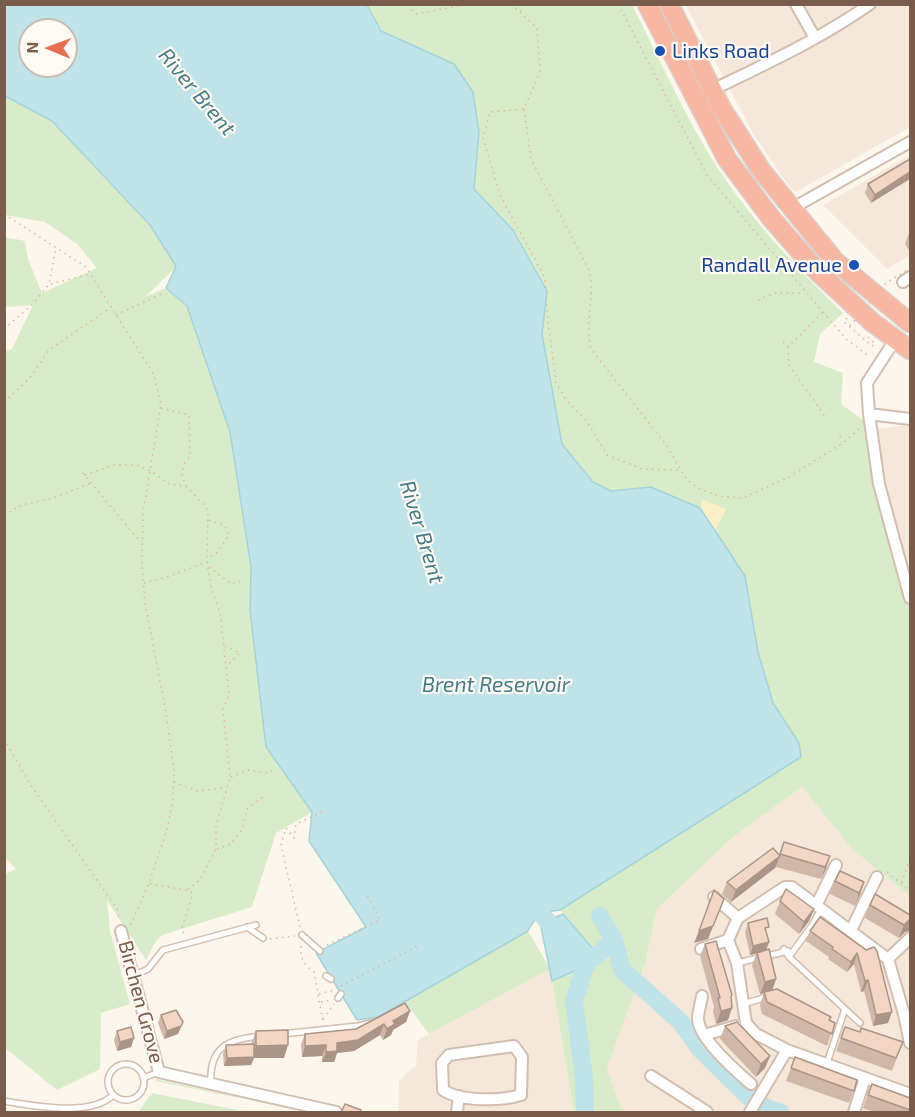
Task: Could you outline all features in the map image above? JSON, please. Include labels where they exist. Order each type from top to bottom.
[{"type":"highway","points":[[647,4],[727,159],[771,218],[818,272],[872,322],[910,350]]},
{"type":"highway","points":[[669,4],[712,90],[740,139],[791,209],[835,261],[910,323]]},
{"type":"street","points":[[796,4],[815,38]]},
{"type":"street","points":[[712,90],[815,38],[846,21],[870,4]]},
{"type":"street","points":[[791,209],[910,142]]},
{"type":"street","points":[[891,346],[867,383],[869,414],[879,484],[910,598]]},
{"type":"street","points":[[869,414],[910,419]]},
{"type":"street","points":[[818,908],[836,866]]},
{"type":"street","points":[[851,930],[877,876]]},
{"type":"street","points":[[910,1043],[907,1013],[888,959],[792,887],[785,887],[738,918],[728,940],[737,963],[746,1023],[756,1034],[787,1050],[910,1094]]},
{"type":"street","points":[[714,897],[738,918]]},
{"type":"street","name":"Birchen Grove","points":[[124,932],[133,976],[159,1072],[335,1112]]},
{"type":"street","points":[[888,959],[910,938]]},
{"type":"street","points":[[701,949],[728,940]]},
{"type":"street","points":[[702,996],[698,1018],[700,1029],[724,1060],[751,1084]]},
{"type":"street","points":[[704,1035],[746,1023]]},
{"type":"street","points":[[514,1046],[522,1057],[521,1095],[506,1100],[459,1096],[451,1095],[443,1089],[442,1063],[449,1055],[514,1046]]},
{"type":"street","points":[[751,1111],[787,1050]]},
{"type":"street","points":[[651,1076],[707,1113]]},
{"type":"street","points":[[854,1113],[865,1078]]},
{"type":"street","points":[[457,1113],[459,1096]]},
{"type":"lane","points":[[737,963],[787,952],[813,924],[818,908]]},
{"type":"lane","points":[[133,976],[147,969],[163,950],[256,925]]},
{"type":"lane","points":[[247,927],[263,938]]},
{"type":"lane","points":[[302,935],[320,950]]},
{"type":"lane","points":[[787,952],[860,1023]]},
{"type":"lane","points":[[743,1004],[773,996]]},
{"type":"lane","points":[[827,1063],[845,1009]]},
{"type":"lane","points":[[278,1034],[358,1026],[380,1020]]},
{"type":"lane","points":[[211,1085],[210,1071],[213,1058],[225,1044],[266,1035]]},
{"type":"lane","points":[[124,1064],[135,1067],[143,1078],[141,1092],[133,1099],[123,1100],[110,1091],[108,1079],[113,1069],[118,1066],[124,1064]]},
{"type":"lane","points":[[143,1078],[159,1072]]},
{"type":"lane","points":[[4,1101],[67,1111],[107,1104],[113,1095]]},
{"type":"path","points":[[410,4],[412,10],[417,14],[468,4]]},
{"type":"path","points":[[511,4],[537,28],[540,72],[524,109],[531,159],[590,270],[593,287],[587,335],[591,350],[667,446],[687,480],[700,489],[719,496],[743,498],[789,477],[843,443],[863,425],[869,414]]},
{"type":"path","points":[[519,4],[522,15]]},
{"type":"path","points":[[524,109],[490,112],[483,138],[500,195],[545,279],[556,383],[567,402],[586,420],[607,455],[642,469],[681,470]]},
{"type":"path","points":[[4,214],[86,267],[154,375],[160,408],[143,513],[144,583],[145,603],[174,770],[173,799],[167,831],[149,883],[124,932]]},
{"type":"path","points":[[4,329],[33,304],[49,284],[56,247]]},
{"type":"path","points":[[849,315],[844,322],[850,326],[886,283],[910,268]]},
{"type":"path","points":[[49,284],[91,274]]},
{"type":"path","points":[[758,300],[776,293],[806,293]]},
{"type":"path","points":[[116,315],[161,294]]},
{"type":"path","points":[[4,402],[29,379],[49,350],[111,307]]},
{"type":"path","points":[[788,347],[823,312]]},
{"type":"path","points":[[783,342],[788,347],[789,365],[826,418]]},
{"type":"path","points":[[160,408],[189,414],[190,456],[184,464],[182,476],[187,487],[206,507],[207,560],[211,588],[220,612],[229,694],[223,709],[230,777],[216,826],[216,849],[200,880],[187,890]]},
{"type":"path","points":[[840,436],[843,443]]},
{"type":"path","points":[[143,541],[136,537],[84,474],[112,465],[136,465],[151,471],[169,484],[187,487]]},
{"type":"path","points":[[4,515],[22,505],[53,498],[91,483]]},
{"type":"path","points":[[144,583],[167,578],[207,560],[218,552],[229,535],[225,526],[208,519]]},
{"type":"path","points":[[208,566],[231,584],[240,581]]},
{"type":"path","points":[[224,645],[240,653],[226,667]]},
{"type":"path","points":[[4,739],[30,784],[117,909],[124,932]]},
{"type":"path","points":[[230,777],[249,770],[267,773],[275,769]]},
{"type":"path","points":[[173,782],[196,790],[226,788]]},
{"type":"path","points":[[216,849],[231,844],[242,829],[247,809],[264,796]]},
{"type":"path","points":[[322,812],[296,824],[294,838],[286,828],[280,845],[302,935],[300,956],[308,968],[314,972],[324,1029]]},
{"type":"path","points":[[902,884],[910,856]]},
{"type":"path","points":[[877,876],[882,868],[910,891]]},
{"type":"path","points":[[149,883],[191,891],[192,896],[182,928],[187,944]]},
{"type":"path","points":[[320,950],[380,920],[367,895]]},
{"type":"path","points":[[263,938],[302,935]]},
{"type":"path","points":[[318,994],[331,991],[420,945]]},
{"type":"path","points":[[319,1003],[339,996],[322,1020]]},
{"type":"shaded area","points":[[686,5],[910,5],[910,127],[796,192],[790,188],[752,132]]},
{"type":"shaded area","points":[[910,155],[910,255],[887,269],[823,205]]},
{"type":"shaded area","points":[[910,425],[910,582],[881,479],[875,429]]},
{"type":"shaded area","points":[[802,787],[852,849],[910,896],[910,1112],[628,1112],[621,1108],[607,1068],[645,964],[657,909],[733,837]]},
{"type":"shaded area","points":[[550,969],[574,1112],[398,1112],[399,1080],[416,1065],[418,1040]]},
{"type":"green space","points":[[367,5],[632,5],[694,128],[717,167],[776,243],[843,313],[820,334],[814,362],[843,373],[841,404],[875,429],[881,479],[910,582],[910,896],[852,849],[802,787],[733,837],[657,909],[645,964],[607,1068],[621,1108],[628,1112],[574,1112],[552,981],[599,960],[594,950],[560,910],[801,757],[799,743],[773,703],[758,652],[745,576],[700,508],[651,487],[611,492],[593,482],[562,443],[542,334],[547,291],[513,230],[474,189],[479,132],[454,64],[381,31]]},
{"type":"green space","points":[[5,96],[52,121],[150,225],[176,267],[145,297],[166,288],[187,306],[230,432],[251,567],[250,610],[266,747],[312,812],[276,833],[252,907],[162,935],[156,941],[146,960],[107,900],[110,931],[130,1004],[101,1013],[100,1069],[57,1090],[5,1048],[5,874],[16,869],[4,857],[4,352],[12,349],[33,305],[5,307],[5,237],[25,241],[28,259],[42,293],[97,268],[77,244],[45,222],[5,215]]},
{"type":"green space","points":[[528,931],[550,969],[429,1034],[404,1000]]},
{"type":"green space","points":[[155,1079],[307,1112],[156,1081]]},
{"type":"green space","points":[[152,1093],[247,1112],[138,1112]]},
{"type":"sand","points":[[702,499],[726,509],[715,531],[700,508]]},
{"type":"water","name":"Brent Reservoir","points":[[4,5],[367,5],[381,31],[454,64],[473,92],[479,132],[474,189],[513,230],[547,291],[542,334],[562,444],[593,482],[611,491],[651,487],[700,508],[745,576],[758,652],[773,703],[799,743],[801,757],[560,910],[540,916],[528,931],[378,1017],[357,1020],[316,953],[366,927],[309,841],[312,812],[266,747],[250,610],[251,567],[230,432],[187,306],[166,288],[176,266],[150,225],[52,121],[5,96]]},
{"type":"water","points":[[563,914],[594,950],[599,960],[552,981],[541,927],[547,921]]},
{"type":"building","points":[[910,159],[910,172],[875,195],[868,184]]},
{"type":"building","points":[[784,842],[830,856],[825,867],[780,854]]},
{"type":"building","points":[[773,848],[780,856],[736,890],[727,882]]},
{"type":"building","points":[[840,871],[864,882],[859,893],[835,881]]},
{"type":"building","points":[[786,889],[814,909],[804,922],[780,901]]},
{"type":"building","points":[[714,890],[724,899],[713,926],[699,931]]},
{"type":"building","points":[[875,894],[910,915],[910,919],[904,925],[870,905]]},
{"type":"building","points":[[820,917],[866,950],[874,947],[877,951],[892,1012],[876,1015],[868,980],[865,981],[857,953],[851,962],[810,931]]},
{"type":"building","points":[[767,918],[769,927],[765,928],[769,942],[753,946],[748,923]]},
{"type":"building","points":[[716,941],[732,995],[732,1008],[721,1011],[718,998],[720,998],[705,944]]},
{"type":"building","points":[[769,949],[776,979],[765,982],[757,953]]},
{"type":"building","points":[[777,989],[831,1017],[829,1020],[835,1023],[832,1034],[767,1002],[764,992]]},
{"type":"building","points":[[405,1003],[410,1011],[393,1021],[395,1024],[387,1029],[384,1024],[358,1040],[337,1043],[337,1051],[326,1052],[326,1045],[305,1046],[305,1034],[356,1029]]},
{"type":"building","points":[[176,1010],[183,1022],[181,1026],[167,1031],[161,1015]]},
{"type":"building","points":[[737,1022],[770,1056],[761,1064],[725,1026]]},
{"type":"building","points":[[131,1027],[134,1038],[120,1042],[117,1031]]},
{"type":"building","points":[[845,1027],[860,1032],[861,1028],[903,1042],[896,1058],[841,1038]]},
{"type":"building","points":[[288,1030],[288,1045],[256,1046],[256,1031]]},
{"type":"building","points":[[254,1044],[254,1057],[227,1058],[226,1045]]},
{"type":"building","points":[[795,1057],[857,1080],[854,1091],[791,1068]]},
{"type":"building","points":[[872,1084],[910,1098],[910,1110],[868,1095]]},
{"type":"building","points":[[345,1104],[361,1110],[360,1113],[341,1113]]},
{"type":"waterway","name":"River Brent","points":[[535,892],[541,914],[586,964],[574,1001],[584,1078],[585,1112]]},
{"type":"waterway","points":[[600,916],[614,940],[622,970],[681,1022],[700,1049],[749,1097],[768,1109],[780,1112]]},
{"type":"waterway","points":[[586,964],[614,940]]},
{"type":"place","name":"Links Road","points":[[660,51]]},
{"type":"place","name":"Randall Avenue","points":[[854,265]]}]
